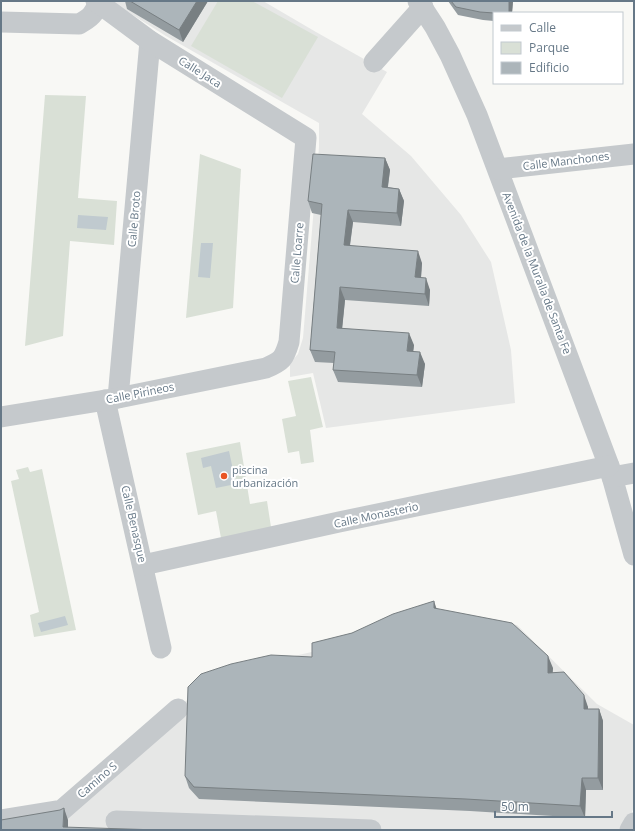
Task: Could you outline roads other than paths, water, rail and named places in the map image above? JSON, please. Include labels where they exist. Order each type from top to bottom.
[{"type":"street","name":"Calle Jaca","points":[[1,22],[79,24],[90,18],[96,10],[97,2],[150,41],[306,138]]},
{"type":"street","points":[[374,62],[420,4]]},
{"type":"street","name":"Avenida de la Muralla de Santa Fe","points":[[420,4],[435,27],[456,68],[477,115],[498,169],[611,472],[634,555]]},
{"type":"street","name":"Calle Broto","points":[[112,399],[150,41]]},
{"type":"street","name":"Calle Loarre","points":[[276,363],[286,355],[289,342],[306,138]]},
{"type":"street","name":"Calle Manchones","points":[[498,169],[634,154]]},
{"type":"street","name":"Calle Pirineos","points":[[1,417],[112,399],[266,368],[276,363]]},
{"type":"street","name":"Calle Benasque","points":[[112,399],[143,565],[161,648]]},
{"type":"street","name":"Calle Monasterio","points":[[143,565],[339,522],[611,472],[634,473]]},
{"type":"street","name":"Camino S","points":[[1,820],[62,810],[178,709]]},
{"type":"street","points":[[116,821],[371,830]]},
{"type":"street","points":[[630,830],[634,823]]},
{"type":"place","name":"piscina urbanización","points":[[224,476]]}]
